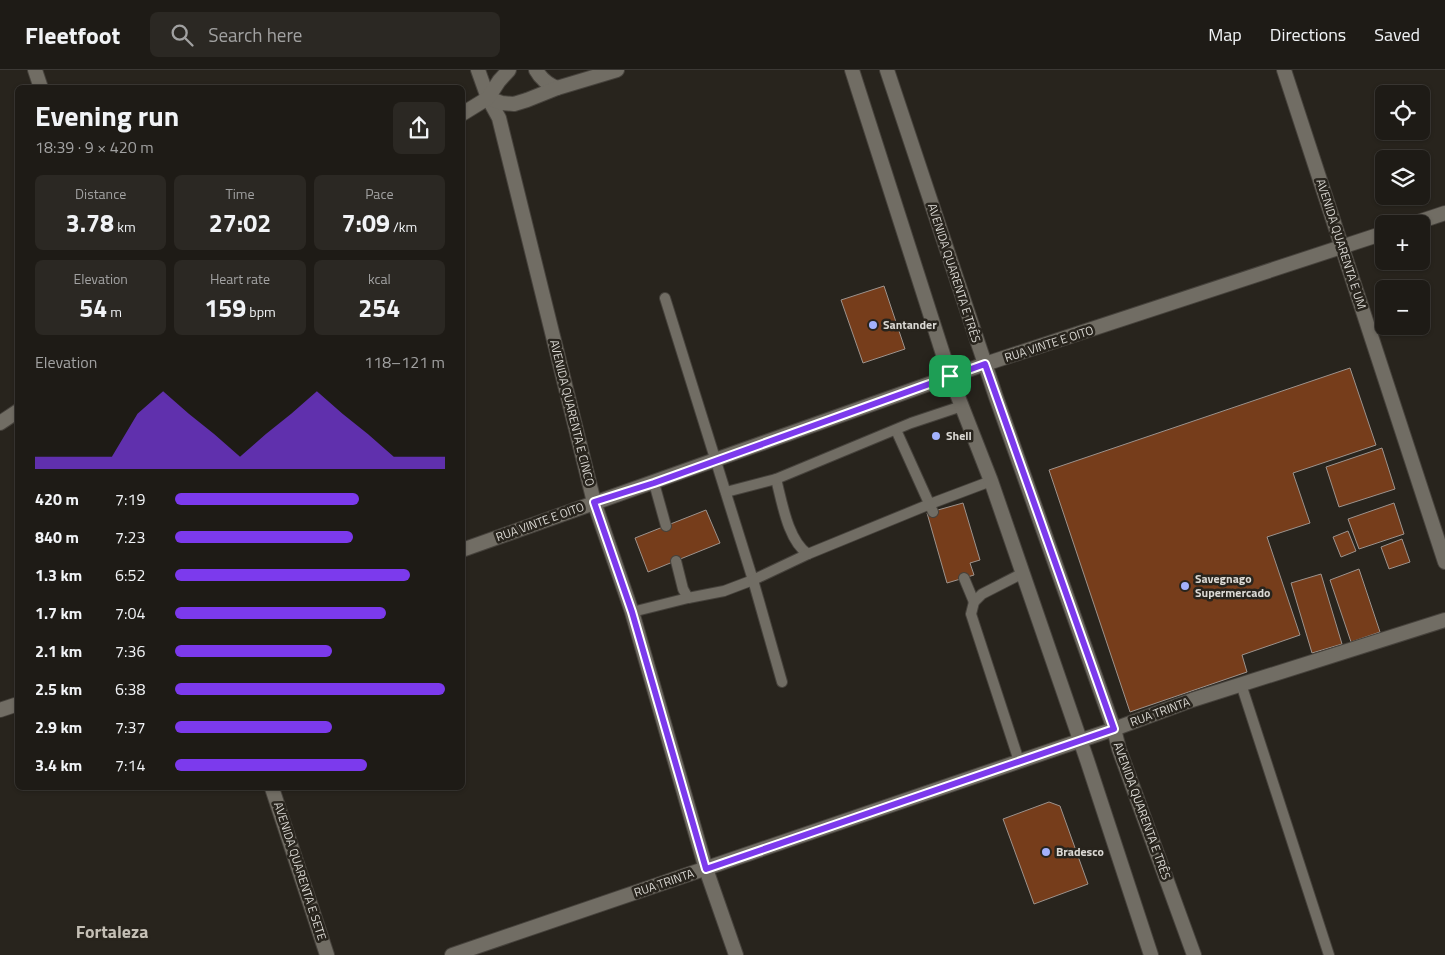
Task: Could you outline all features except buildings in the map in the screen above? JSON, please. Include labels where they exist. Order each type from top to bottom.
[{"type":"street","points":[[35,70],[40,85]]},
{"type":"street","name":"AVENIDA QUARENTA E CINCO","points":[[478,70],[488,98],[499,118],[594,502],[632,612],[706,869],[736,955]]},
{"type":"street","points":[[465,112],[488,98],[498,81],[509,70]]},
{"type":"street","points":[[536,70],[543,80],[557,88]]},
{"type":"street","points":[[488,98],[502,103],[514,104],[557,88],[617,70]]},
{"type":"street","points":[[852,70],[950,376],[991,481],[1151,955]]},
{"type":"street","name":"AVENIDA QUARENTA E TRÊS","points":[[887,70],[985,364],[1114,729],[1119,749],[1194,955]]},
{"type":"street","name":"AVENIDA QUARENTA E UM","points":[[1284,70],[1445,562]]},
{"type":"street","points":[[1430,218],[1445,213]]},
{"type":"street","name":"RUA VINTE E OITO","points":[[465,549],[950,376],[1375,236]]},
{"type":"street","points":[[0,423],[15,413]]},
{"type":"street","name":"RUA TRINTA","points":[[452,955],[1114,729],[1192,700],[1445,620]]},
{"type":"street","points":[[0,710],[15,705]]},
{"type":"street","name":"AVENIDA QUARENTA E SETE","points":[[273,790],[327,955]]},
{"type":"lane","points":[[665,298],[753,580],[782,682]]},
{"type":"lane","points":[[726,492],[776,480],[919,420],[962,406]]},
{"type":"lane","points":[[896,430],[932,508]]},
{"type":"lane","points":[[776,480],[792,532],[800,548],[808,554]]},
{"type":"lane","points":[[632,612],[724,591],[753,580],[808,554],[932,508],[991,481]]},
{"type":"lane","points":[[654,483],[666,526]]},
{"type":"lane","points":[[676,561],[683,590],[688,598]]},
{"type":"lane","points":[[1019,761],[971,614],[974,602],[982,594],[1022,573]]},
{"type":"lane","points":[[964,578],[974,602]]},
{"type":"lane","points":[[1241,684],[1329,955]]},
{"type":"place","name":"Santander","points":[[873,325]]},
{"type":"place","name":"Shell","points":[[936,436]]},
{"type":"place","name":"Savegnago Supermercado","points":[[1185,586]]},
{"type":"place","name":"Bradesco","points":[[1046,852]]},
{"type":"district","name":"Fortaleza","points":[[112,932]]},
{"type":"route","points":[[985,364],[1096,683],[1114,729],[1044,751],[706,869],[632,612],[594,502],[654,483],[950,376],[985,364]]}]
